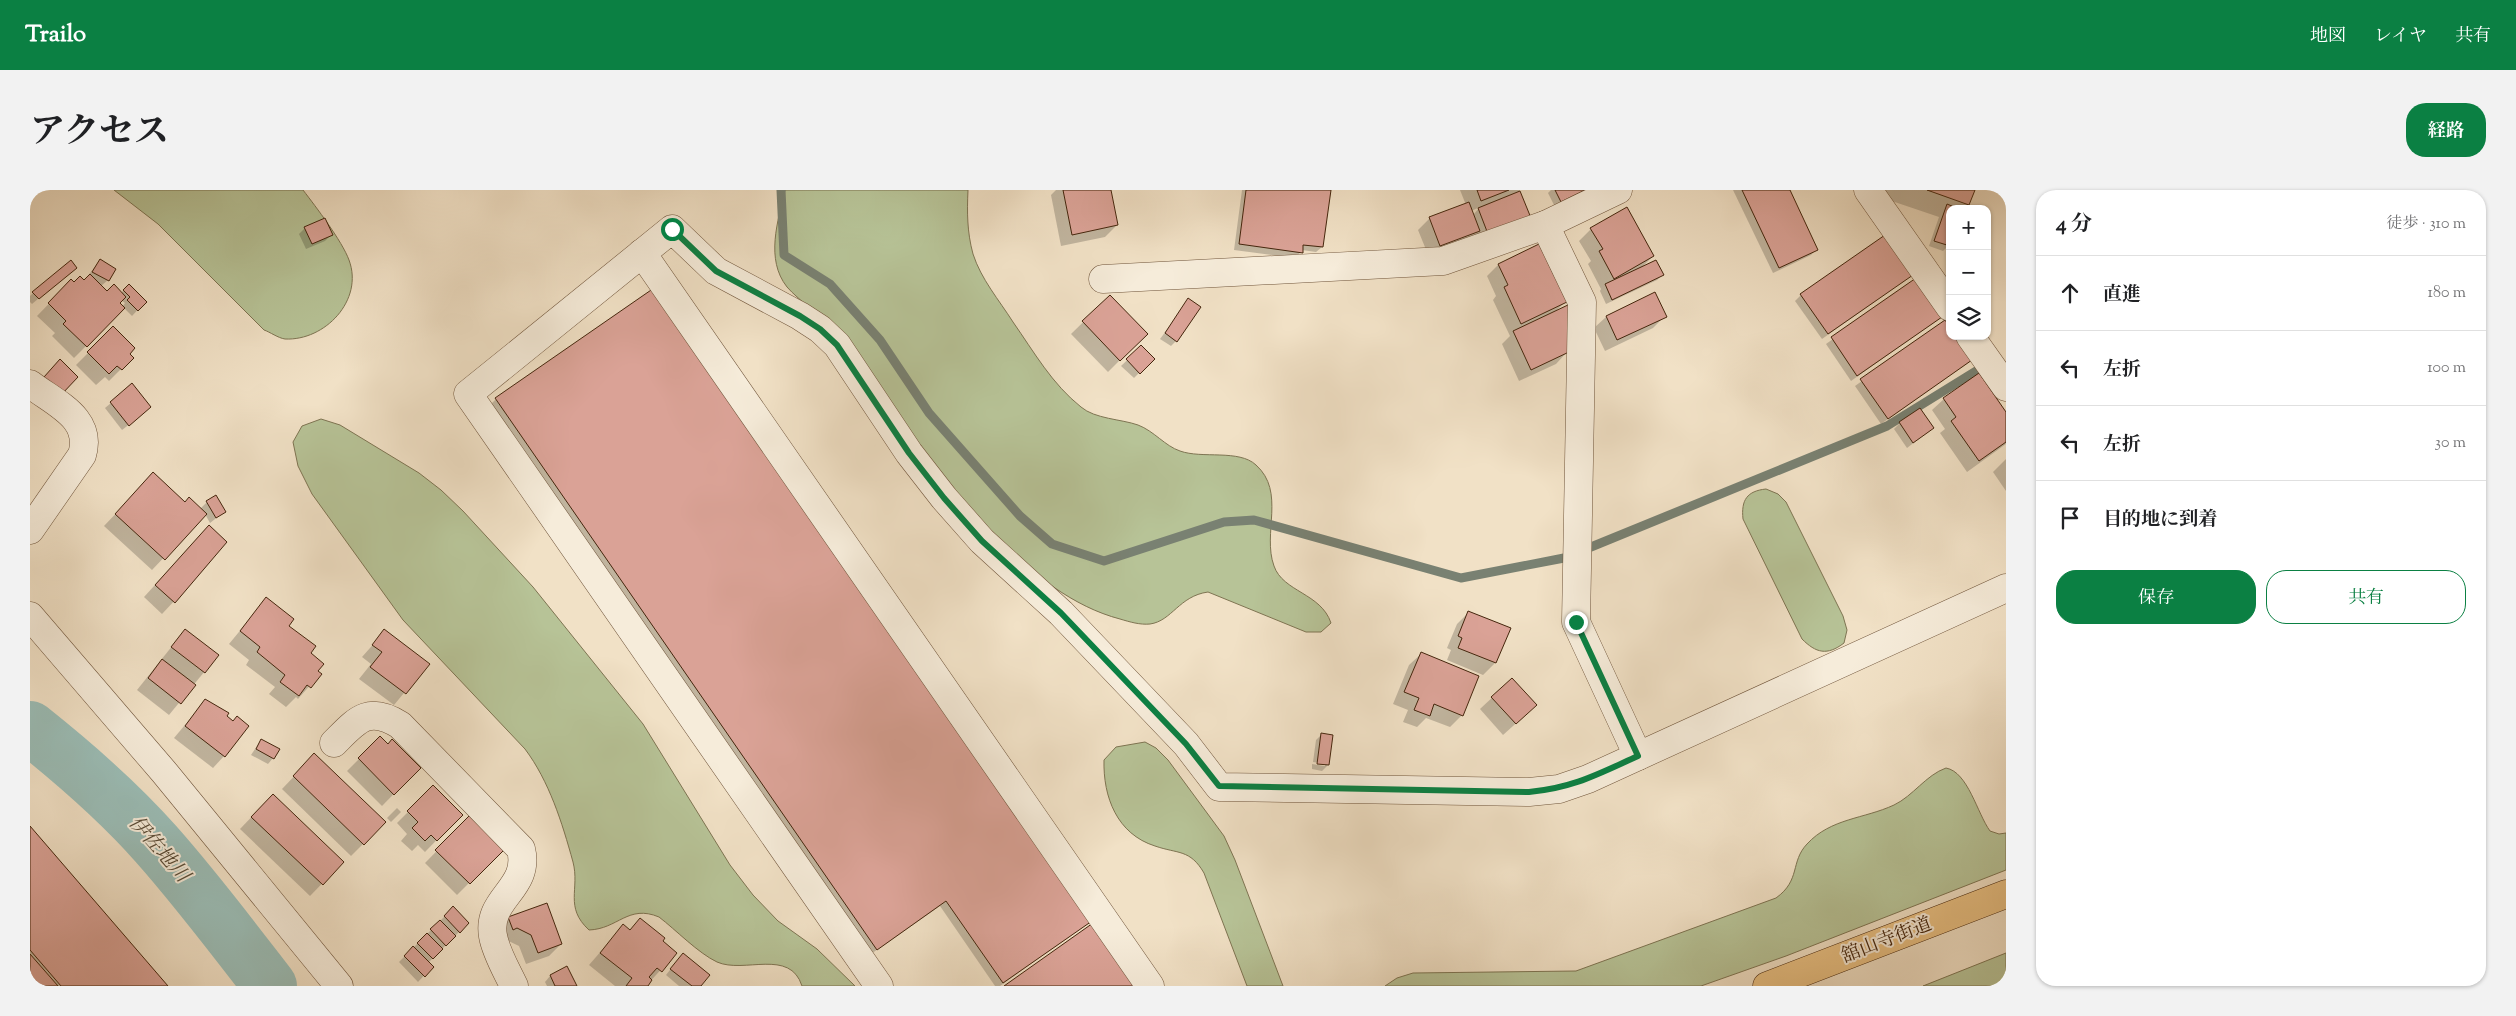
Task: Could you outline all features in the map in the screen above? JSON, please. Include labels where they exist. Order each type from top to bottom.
[{"type":"main road","name":"舘山寺街道","points":[[1767,986],[2006,894]]},
{"type":"street","points":[[1103,279],[1443,261],[1546,225],[1618,190]]},
{"type":"street","points":[[1868,190],[1946,301]]},
{"type":"street","points":[[1546,225],[1582,302],[1576,622],[1638,756]]},
{"type":"street","points":[[878,986],[468,394],[672,229],[716,271],[800,316],[820,329],[837,345],[909,453],[944,498],[982,541],[1068,620],[1186,744],[1219,786],[1529,792],[1559,789],[1588,779],[2006,588]]},
{"type":"street","points":[[642,252],[1150,986]]},
{"type":"street","points":[[1973,340],[2006,387]]},
{"type":"street","points":[[30,384],[75,418],[83,429],[86,442],[82,455],[30,530]]},
{"type":"street","points":[[30,616],[164,772],[339,986]]},
{"type":"street","points":[[334,743],[353,725],[368,716],[385,716],[400,725],[521,848],[524,860],[522,873],[498,907],[493,921],[493,936],[514,986]]},
{"type":"green space","points":[[114,190],[303,190],[346,252],[352,275],[351,290],[346,303],[338,315],[327,325],[314,333],[300,338],[285,339],[264,330],[158,224]]},
{"type":"green space","points":[[785,190],[968,190],[969,230],[976,263],[991,289],[1052,378],[1071,398],[1087,411],[1138,425],[1175,449],[1189,453],[1240,457],[1256,465],[1265,476],[1270,488],[1272,513],[1270,540],[1274,566],[1285,582],[1319,605],[1331,623],[1321,632],[1306,632],[1208,592],[1190,598],[1158,622],[1150,624],[1135,623],[1086,606],[1054,587],[1023,563],[966,506],[807,306],[787,287],[780,276],[775,252],[777,227]]},
{"type":"green space","points":[[321,419],[340,425],[419,473],[441,490],[463,511],[533,587],[643,724],[730,865],[753,895],[778,921],[817,949],[855,986],[802,986],[796,975],[787,968],[777,965],[728,965],[717,962],[695,947],[659,917],[648,914],[639,913],[631,915],[599,929],[589,930],[581,922],[574,898],[575,872],[573,862],[554,802],[534,761],[525,749],[403,620],[312,494],[298,466],[293,442],[302,426]]},
{"type":"green space","points":[[1766,489],[1778,494],[1786,502],[1843,616],[1847,630],[1844,643],[1832,650],[1817,650],[1802,639],[1743,519],[1744,502],[1750,494]]},
{"type":"green space","points":[[1145,742],[1156,748],[1168,760],[1224,836],[1283,986],[1247,986],[1204,873],[1199,865],[1188,856],[1142,840],[1131,833],[1115,812],[1106,787],[1104,760],[1116,747]]},
{"type":"green space","points":[[1946,768],[1954,771],[1966,785],[1990,831],[1999,834],[2006,833],[2006,870],[1786,956],[1701,986],[1385,986],[1397,978],[1413,973],[1576,971],[1776,898],[1789,884],[1798,858],[1807,844],[1816,835],[1837,824],[1894,805],[1932,775]]},
{"type":"green space","points":[[2006,953],[2006,986],[1923,986]]},
{"type":"building","points":[[1063,190],[1111,190],[1118,225],[1072,235]]},
{"type":"building","points":[[1246,190],[1331,190],[1323,247],[1303,245],[1303,253],[1239,244]]},
{"type":"building","points":[[1477,190],[1509,190],[1481,201]]},
{"type":"building","points":[[1555,190],[1585,190],[1561,202]]},
{"type":"building","points":[[1742,190],[1790,190],[1818,250],[1779,268]]},
{"type":"building","points":[[1927,190],[1975,190],[1969,205]]},
{"type":"building","points":[[1520,191],[1531,218],[1488,234],[1478,208]]},
{"type":"building","points":[[1469,202],[1480,231],[1440,246],[1429,217]]},
{"type":"building","points":[[1627,207],[1654,256],[1614,279],[1599,251],[1603,249],[1590,228]]},
{"type":"building","points":[[1946,207],[1946,245],[1934,241]]},
{"type":"building","points":[[325,218],[333,235],[312,244],[304,227]]},
{"type":"building","points":[[1885,235],[1913,275],[1828,334],[1800,294]]},
{"type":"building","points":[[1539,244],[1567,302],[1521,324],[1504,287],[1508,285],[1498,264]]},
{"type":"building","points":[[100,259],[116,269],[109,281],[92,272]]},
{"type":"building","points":[[71,260],[77,268],[39,299],[32,292]]},
{"type":"building","points":[[1656,260],[1664,275],[1612,300],[1605,284]]},
{"type":"building","points":[[90,274],[107,291],[114,284],[126,297],[120,303],[125,308],[87,347],[63,324],[66,321],[48,303],[71,279],[74,282],[80,276],[84,280]]},
{"type":"building","points":[[1916,278],[1942,317],[1857,376],[1831,337]]},
{"type":"building","points":[[129,284],[147,302],[138,311],[127,300],[130,297],[123,290]]},
{"type":"building","points":[[654,288],[1092,921],[1003,983],[946,901],[877,950],[495,398]]},
{"type":"building","points":[[1655,292],[1667,317],[1617,340],[1606,316]]},
{"type":"building","points":[[1110,295],[1148,334],[1120,361],[1082,321]]},
{"type":"building","points":[[1188,298],[1201,307],[1177,342],[1165,333]]},
{"type":"building","points":[[1570,304],[1569,352],[1531,370],[1513,331]]},
{"type":"building","points":[[1945,320],[1946,340],[1959,340],[1972,360],[1888,419],[1860,379]]},
{"type":"building","points":[[113,326],[135,348],[130,354],[134,358],[122,370],[117,366],[109,374],[87,352]]},
{"type":"building","points":[[1141,345],[1155,359],[1140,374],[1126,359]]},
{"type":"building","points":[[60,359],[78,377],[61,395],[44,377]]},
{"type":"building","points":[[1979,373],[2006,412],[2006,442],[1979,461],[1951,421],[1956,417],[1943,398]]},
{"type":"building","points":[[132,383],[151,407],[129,426],[110,402]]},
{"type":"building","points":[[1920,408],[1934,428],[1913,443],[1899,422]]},
{"type":"building","points":[[153,472],[185,502],[189,497],[207,514],[165,560],[115,514]]},
{"type":"building","points":[[216,495],[226,512],[216,518],[206,501]]},
{"type":"building","points":[[209,525],[227,542],[175,603],[155,585]]},
{"type":"building","points":[[266,597],[294,619],[289,626],[316,646],[311,653],[324,664],[318,671],[322,674],[311,688],[307,685],[299,696],[280,682],[285,675],[257,652],[260,647],[240,631]]},
{"type":"building","points":[[1468,611],[1511,628],[1496,663],[1458,648],[1462,638],[1458,636]]},
{"type":"building","points":[[185,629],[219,655],[205,673],[171,647]]},
{"type":"building","points":[[384,629],[430,664],[406,694],[370,667],[382,652],[372,645]]},
{"type":"building","points":[[1421,652],[1479,676],[1463,716],[1434,704],[1430,716],[1414,710],[1419,698],[1404,692]]},
{"type":"building","points":[[162,659],[196,685],[181,704],[148,678]]},
{"type":"building","points":[[1512,678],[1537,705],[1516,724],[1491,697]]},
{"type":"building","points":[[205,699],[229,713],[227,716],[233,721],[237,716],[249,726],[225,757],[185,726]]},
{"type":"building","points":[[1321,733],[1333,735],[1329,765],[1317,764]]},
{"type":"building","points":[[380,736],[388,744],[392,739],[421,768],[394,795],[358,758]]},
{"type":"building","points":[[261,739],[280,749],[274,759],[256,749]]},
{"type":"building","points":[[314,753],[386,822],[364,845],[293,776]]},
{"type":"building","points":[[433,785],[463,815],[437,841],[431,835],[425,841],[412,828],[418,822],[407,811]]},
{"type":"building","points":[[273,794],[344,862],[323,885],[251,817]]},
{"type":"building","points":[[469,816],[504,850],[470,884],[435,850]]},
{"type":"building","points":[[30,826],[168,986],[61,986],[30,950]]},
{"type":"building","points":[[547,903],[562,944],[538,953],[531,935],[517,928],[513,930],[508,917]]},
{"type":"building","points":[[453,906],[469,923],[460,933],[444,916]]},
{"type":"building","points":[[640,918],[665,938],[663,941],[677,953],[662,972],[657,968],[649,977],[652,980],[648,986],[626,986],[632,978],[600,953],[623,924],[630,930]]},
{"type":"building","points":[[440,920],[456,936],[446,946],[430,929]]},
{"type":"building","points":[[1093,923],[1137,986],[1004,986]]},
{"type":"building","points":[[427,933],[443,949],[433,959],[417,943]]},
{"type":"building","points":[[413,946],[434,967],[425,977],[404,956]]},
{"type":"building","points":[[683,953],[710,975],[701,986],[692,986],[670,969]]},
{"type":"building","points":[[30,954],[58,986],[30,986]]},
{"type":"building","points":[[567,966],[577,986],[555,986],[550,975]]},
{"type":"waterway","points":[[781,190],[784,255],[830,284],[880,340],[929,413],[1020,516],[1052,544],[1104,561],[1224,522],[1254,520],[1461,578],[1564,558]]},
{"type":"waterway","points":[[1591,547],[1887,426],[1976,371]]},
{"type":"waterway","name":"伊佐地川","points":[[30,728],[95,783],[141,828],[200,896],[270,986]]},
{"type":"route","points":[[672,229],[716,271],[800,316],[820,329],[837,345],[909,453],[944,498],[982,541],[1061,613],[1186,744],[1219,786],[1529,792],[1559,789],[1588,779],[1638,756],[1576,622]]}]
